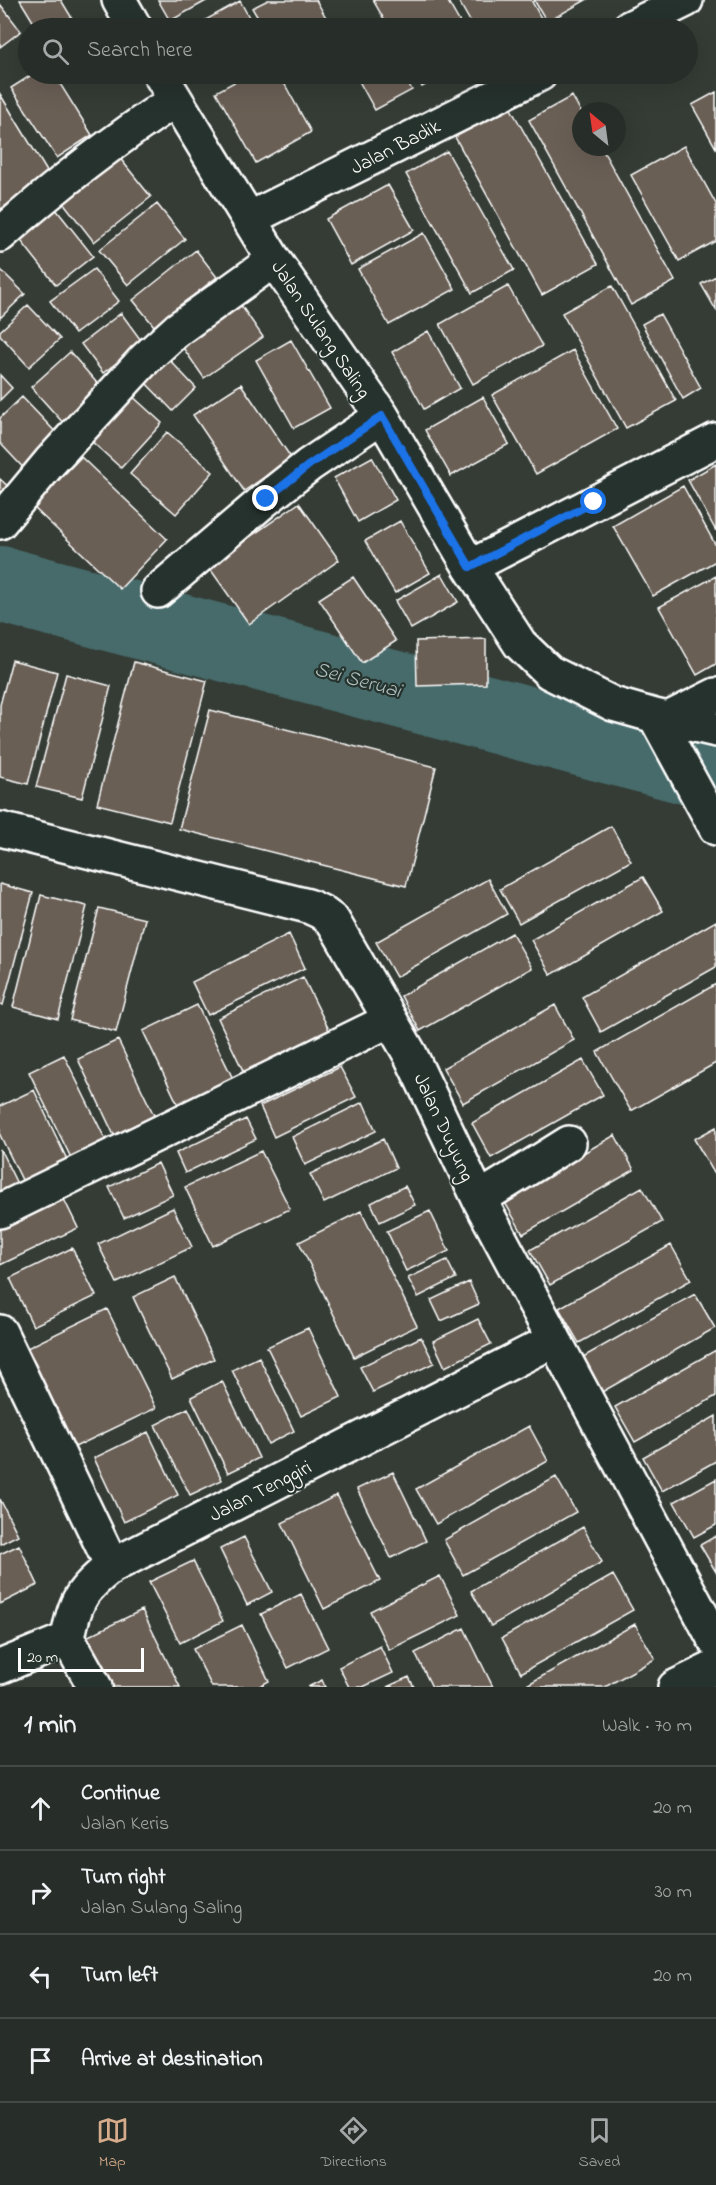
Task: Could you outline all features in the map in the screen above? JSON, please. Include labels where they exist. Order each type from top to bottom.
[{"type":"street","points":[[120,0],[130,18]]},
{"type":"street","points":[[649,18],[686,0]]},
{"type":"street","name":"Jalan Badik","points":[[249,219],[520,84]]},
{"type":"street","points":[[0,235],[31,207],[124,133],[167,87]]},
{"type":"street","name":"Jalan Sulang Saling","points":[[167,87],[274,260],[382,416],[470,567],[520,644],[549,672],[613,704],[662,724],[716,730]]},
{"type":"street","points":[[0,522],[50,462],[145,359],[178,329],[274,260]]},
{"type":"street","points":[[158,591],[292,479],[382,416]]},
{"type":"street","points":[[470,567],[716,440]]},
{"type":"street","points":[[708,814],[662,724],[716,695]]},
{"type":"street","name":"Jalan Duyung","points":[[0,829],[308,906],[333,921],[410,1054],[479,1199],[716,1642]]},
{"type":"street","points":[[0,1211],[390,1020]]},
{"type":"street","points":[[479,1199],[569,1143]]},
{"type":"street","points":[[0,1332],[112,1566]]},
{"type":"street","name":"Jalan Tenggiri","points":[[68,1639],[72,1615],[80,1598],[91,1582],[112,1566],[554,1340]]},
{"type":"street","points":[[0,1667],[68,1639],[95,1687]]},
{"type":"street","points":[[675,1687],[716,1667]]},
{"type":"building","points":[[20,0],[61,0],[72,18],[31,18]]},
{"type":"building","points":[[158,0],[208,0],[175,18],[168,18]]},
{"type":"building","points":[[268,0],[316,0],[326,18],[258,18],[252,8]]},
{"type":"building","points":[[373,0],[447,0],[457,18],[383,18]]},
{"type":"building","points":[[458,0],[531,0],[541,18],[468,18]]},
{"type":"building","points":[[534,0],[586,0],[554,18],[545,18]]},
{"type":"building","points":[[240,1],[249,18],[209,18]]},
{"type":"building","points":[[0,4],[18,27],[18,33],[0,47]]},
{"type":"building","points":[[18,84],[60,84],[92,135],[57,158],[11,88]]},
{"type":"building","points":[[231,84],[285,84],[311,132],[256,163],[216,92]]},
{"type":"building","points":[[361,84],[409,84],[412,90],[375,110]]},
{"type":"building","points":[[716,92],[716,148],[692,105]]},
{"type":"building","points":[[0,94],[51,178],[1,209],[0,208]]},
{"type":"building","points":[[572,96],[575,102],[572,102],[572,156],[606,156],[675,281],[631,305],[529,120]]},
{"type":"building","points":[[510,107],[598,264],[542,295],[455,137]]},
{"type":"building","points":[[684,146],[716,204],[716,241],[679,261],[631,175]]},
{"type":"building","points":[[447,151],[514,270],[472,293],[406,174]]},
{"type":"building","points":[[119,157],[151,197],[94,242],[62,201]]},
{"type":"building","points":[[388,185],[414,230],[351,265],[326,219]]},
{"type":"building","points":[[157,204],[185,239],[128,285],[99,250]]},
{"type":"building","points":[[55,208],[93,256],[56,285],[18,237]]},
{"type":"building","points":[[424,233],[455,289],[389,325],[358,269]]},
{"type":"building","points":[[196,250],[217,277],[154,326],[133,300]]},
{"type":"building","points":[[0,269],[25,294],[0,318]]},
{"type":"building","points":[[94,269],[119,301],[75,334],[50,301]]},
{"type":"building","points":[[716,276],[716,310],[701,284]]},
{"type":"building","points":[[508,286],[542,346],[473,384],[440,324]]},
{"type":"building","points":[[612,286],[676,401],[626,428],[562,313]]},
{"type":"building","points":[[238,301],[263,337],[204,378],[179,342]]},
{"type":"building","points":[[28,305],[60,339],[29,367],[0,335],[0,331]]},
{"type":"building","points":[[121,313],[143,343],[103,373],[81,344]]},
{"type":"building","points":[[660,314],[701,388],[683,399],[642,324]]},
{"type":"building","points":[[428,331],[460,388],[424,409],[392,352]]},
{"type":"building","points":[[291,340],[330,408],[294,428],[256,360]]},
{"type":"building","points":[[573,350],[617,429],[536,474],[492,395]]},
{"type":"building","points":[[70,352],[103,390],[65,425],[31,387]]},
{"type":"building","points":[[164,354],[196,388],[173,411],[140,377]]},
{"type":"building","points":[[0,375],[12,388],[0,400]]},
{"type":"building","points":[[241,384],[292,459],[244,491],[193,415]]},
{"type":"building","points":[[130,394],[162,423],[121,468],[89,439]]},
{"type":"building","points":[[22,397],[64,441],[29,474],[0,443],[0,418]]},
{"type":"building","points":[[483,397],[509,444],[451,476],[425,430]]},
{"type":"building","points":[[167,432],[213,472],[176,514],[130,474]]},
{"type":"building","points":[[81,457],[167,539],[120,589],[33,507]]},
{"type":"building","points":[[372,457],[396,500],[358,522],[334,478]]},
{"type":"building","points":[[716,464],[716,531],[688,480]]},
{"type":"building","points":[[0,479],[12,490],[0,503]]},
{"type":"building","points":[[683,486],[716,546],[716,561],[653,596],[613,526]]},
{"type":"building","points":[[299,503],[339,560],[249,624],[208,566]]},
{"type":"building","points":[[400,521],[430,573],[395,593],[365,541]]},
{"type":"building","points":[[442,574],[458,602],[411,629],[395,601]]},
{"type":"building","points":[[716,576],[716,664],[697,675],[659,607]]},
{"type":"building","points":[[353,577],[396,641],[362,663],[319,599]]},
{"type":"building","points":[[486,639],[486,684],[417,686],[416,641]]},
{"type":"building","points":[[12,660],[57,672],[28,784],[0,777],[0,705]]},
{"type":"building","points":[[134,662],[207,681],[170,822],[97,804]]},
{"type":"building","points":[[66,674],[111,686],[82,798],[36,787]]},
{"type":"building","points":[[210,710],[436,767],[406,886],[179,829]]},
{"type":"building","points":[[611,826],[631,861],[519,923],[500,889]]},
{"type":"building","points":[[643,877],[663,911],[551,975],[531,940]]},
{"type":"building","points":[[488,879],[507,914],[396,977],[376,942]]},
{"type":"building","points":[[0,884],[33,893],[3,1005],[0,1004]]},
{"type":"building","points":[[41,895],[87,906],[58,1019],[13,1007]]},
{"type":"building","points":[[99,908],[145,919],[116,1032],[70,1020]]},
{"type":"building","points":[[716,921],[716,967],[601,1032],[582,997]]},
{"type":"building","points":[[512,933],[532,968],[420,1031],[401,996]]},
{"type":"building","points":[[289,934],[305,968],[208,1015],[192,982]]},
{"type":"building","points":[[303,977],[333,1038],[247,1079],[218,1018]]},
{"type":"building","points":[[716,984],[716,1063],[631,1111],[597,1052]]},
{"type":"building","points":[[197,1005],[236,1085],[181,1111],[143,1031]]},
{"type":"building","points":[[555,1005],[574,1040],[463,1103],[443,1068]]},
{"type":"building","points":[[118,1040],[160,1128],[120,1148],[78,1059]]},
{"type":"building","points":[[64,1055],[111,1151],[76,1168],[29,1072]]},
{"type":"building","points":[[583,1060],[603,1095],[491,1158],[472,1123]]},
{"type":"building","points":[[340,1067],[356,1097],[274,1137],[260,1106]]},
{"type":"building","points":[[34,1090],[71,1168],[27,1190],[0,1135],[0,1106]]},
{"type":"building","points":[[363,1102],[376,1131],[305,1165],[292,1137]]},
{"type":"building","points":[[246,1119],[256,1139],[185,1173],[176,1153]]},
{"type":"building","points":[[716,1127],[716,1172],[714,1173],[694,1139]]},
{"type":"building","points":[[615,1135],[634,1170],[523,1234],[503,1199]]},
{"type":"building","points":[[383,1139],[396,1168],[324,1203],[310,1174]]},
{"type":"building","points":[[0,1149],[21,1192],[0,1202]]},
{"type":"building","points":[[261,1151],[290,1209],[213,1246],[185,1187]]},
{"type":"building","points":[[158,1163],[173,1195],[124,1218],[109,1187]]},
{"type":"building","points":[[405,1186],[415,1205],[380,1222],[371,1203]]},
{"type":"building","points":[[642,1187],[662,1222],[550,1285],[530,1250]]},
{"type":"building","points":[[62,1195],[78,1228],[0,1265],[0,1224]]},
{"type":"building","points":[[173,1208],[192,1247],[117,1283],[98,1244]]},
{"type":"building","points":[[361,1211],[417,1326],[354,1357],[299,1242]]},
{"type":"building","points":[[430,1211],[449,1251],[406,1271],[387,1231]]},
{"type":"building","points":[[671,1245],[691,1280],[579,1343],[559,1308]]},
{"type":"building","points":[[72,1248],[96,1296],[33,1326],[10,1278]]},
{"type":"building","points":[[447,1260],[456,1278],[418,1297],[408,1278]]},
{"type":"building","points":[[175,1277],[214,1359],[172,1379],[133,1297]]},
{"type":"building","points":[[469,1282],[479,1304],[441,1321],[431,1300]]},
{"type":"building","points":[[695,1294],[715,1328],[602,1392],[583,1357]]},
{"type":"building","points":[[107,1309],[156,1408],[75,1447],[27,1348]]},
{"type":"building","points":[[478,1319],[491,1344],[445,1367],[433,1341]]},
{"type":"building","points":[[308,1328],[341,1397],[301,1416],[267,1347]]},
{"type":"building","points":[[421,1337],[434,1363],[373,1392],[360,1367]]},
{"type":"building","points":[[716,1350],[716,1396],[635,1442],[615,1407]]},
{"type":"building","points":[[259,1357],[294,1431],[268,1444],[232,1370]]},
{"type":"building","points":[[222,1381],[259,1458],[228,1473],[191,1397]]},
{"type":"building","points":[[188,1408],[222,1480],[190,1495],[155,1425]]},
{"type":"building","points":[[716,1416],[716,1461],[662,1491],[643,1457]]},
{"type":"building","points":[[529,1426],[548,1461],[436,1524],[416,1489]]},
{"type":"building","points":[[148,1432],[178,1495],[124,1522],[94,1458]]},
{"type":"building","points":[[393,1472],[426,1541],[391,1558],[357,1489]]},
{"type":"building","points":[[556,1477],[576,1512],[463,1575],[444,1540]]},
{"type":"building","points":[[716,1479],[716,1525],[694,1537],[674,1502]]},
{"type":"building","points":[[337,1495],[380,1581],[324,1609],[282,1523]]},
{"type":"building","points":[[0,1499],[18,1535],[0,1544]]},
{"type":"building","points":[[583,1527],[602,1562],[491,1626],[471,1591]]},
{"type":"building","points":[[716,1536],[716,1572],[700,1545]]},
{"type":"building","points":[[244,1537],[272,1592],[247,1605],[220,1549]]},
{"type":"building","points":[[19,1545],[38,1585],[0,1604],[0,1554]]},
{"type":"building","points":[[193,1561],[223,1621],[180,1643],[149,1582]]},
{"type":"building","points":[[613,1575],[633,1610],[521,1673],[502,1638]]},
{"type":"building","points":[[440,1576],[460,1615],[389,1650],[370,1611]]},
{"type":"building","points":[[301,1594],[328,1648],[288,1668],[261,1614]]},
{"type":"building","points":[[142,1610],[180,1687],[103,1687],[80,1640]]},
{"type":"building","points":[[635,1624],[655,1659],[605,1687],[523,1687]]},
{"type":"building","points":[[242,1625],[269,1681],[258,1687],[212,1687],[193,1649]]},
{"type":"building","points":[[464,1628],[493,1687],[432,1687],[415,1653]]},
{"type":"building","points":[[380,1646],[393,1673],[363,1687],[349,1687],[339,1667]]},
{"type":"building","points":[[409,1677],[414,1687],[387,1687]]},
{"type":"building","points":[[322,1680],[325,1687],[308,1687]]},
{"type":"waterway","name":"Sei Seruai","points":[[0,584],[716,774]]},
{"type":"route","points":[[266,499],[309,465],[382,416],[470,567],[594,502]]}]
